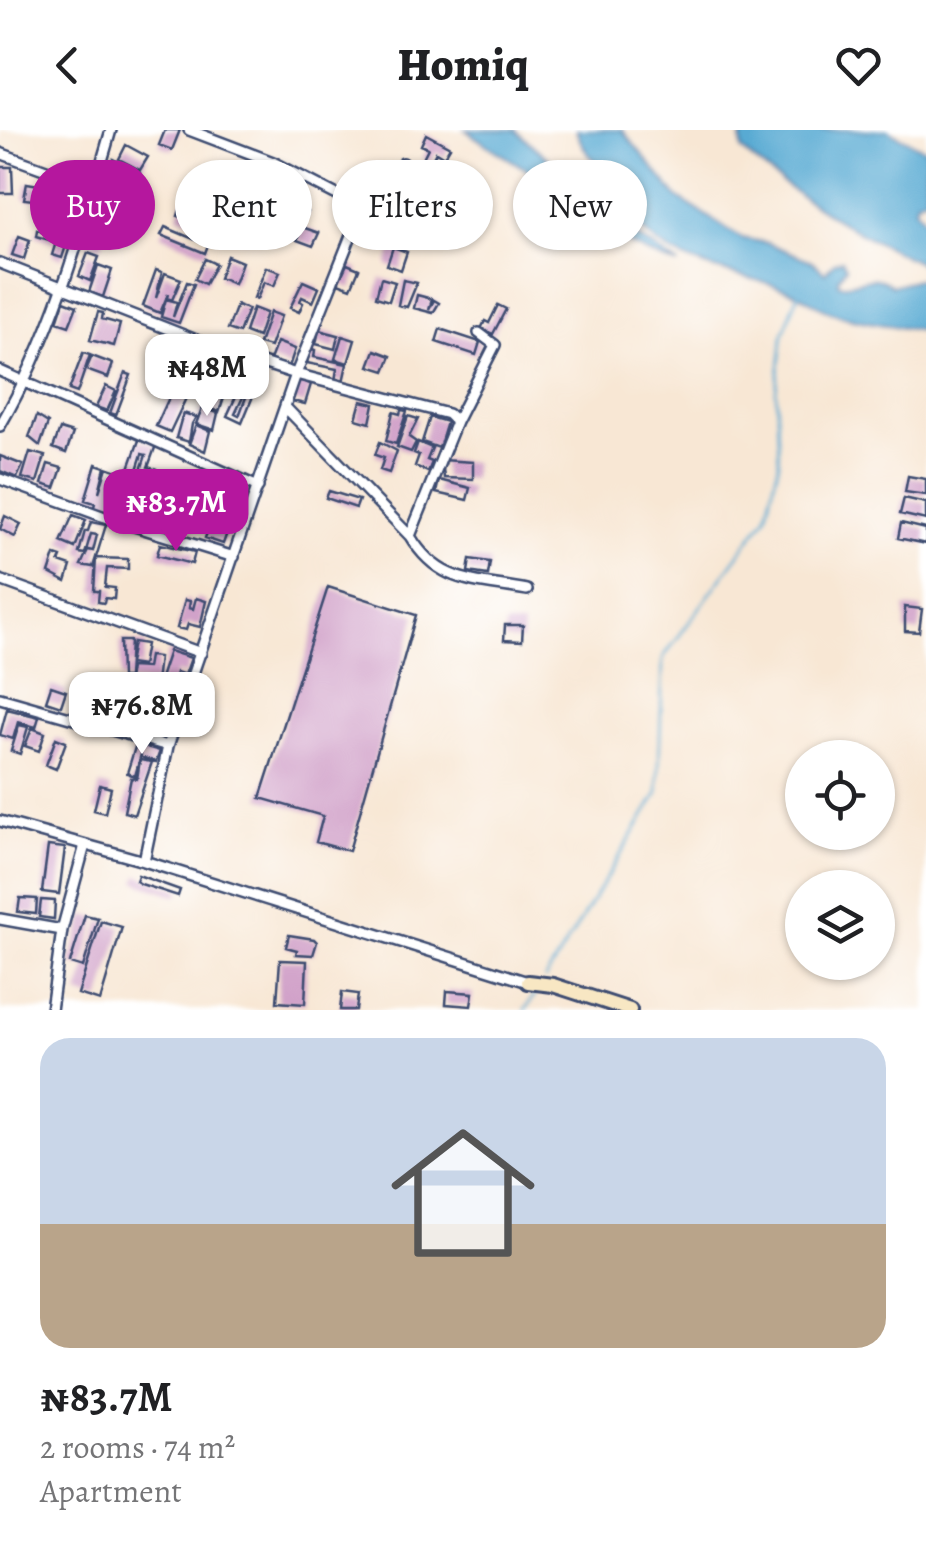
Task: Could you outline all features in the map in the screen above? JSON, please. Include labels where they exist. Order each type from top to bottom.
[{"type":"street","points":[[102,160],[111,130]]},
{"type":"street","points":[[189,130],[272,162],[332,193]]},
{"type":"street","points":[[0,153],[30,164]]},
{"type":"street","points":[[0,426],[25,383],[74,250]]},
{"type":"street","points":[[144,861],[168,746],[296,374],[345,250]]},
{"type":"street","points":[[0,263],[219,349],[296,374],[448,414],[456,422]]},
{"type":"street","points":[[410,536],[456,422],[495,345],[478,333]]},
{"type":"street","points":[[0,371],[258,487]]},
{"type":"street","points":[[285,407],[410,536],[424,559],[444,574],[527,590]]},
{"type":"street","points":[[0,479],[234,557]]},
{"type":"street","points":[[0,580],[201,653]]},
{"type":"street","points":[[0,698],[168,746]]},
{"type":"street","points":[[0,821],[144,861],[528,982],[552,985],[630,1010]]},
{"type":"street","points":[[51,1010],[62,930],[85,845]]},
{"type":"street","points":[[0,919],[62,930]]},
{"type":"water","points":[[466,130],[515,130],[550,160],[513,161]]},
{"type":"water","points":[[576,130],[622,130],[647,160],[594,160]]},
{"type":"water","points":[[745,130],[887,130],[926,150],[926,198],[917,200],[915,208],[926,221],[926,266],[853,229],[784,184],[742,150]]},
{"type":"water","points":[[647,160],[677,197],[742,238],[767,243],[812,261],[825,273],[834,262],[842,260],[846,267],[839,284],[871,279],[892,286],[917,279],[926,281],[926,332],[842,316],[786,289],[692,262],[647,234]]},
{"type":"water","points":[[647,243],[679,265],[641,250],[647,250]]},
{"type":"building","points":[[165,130],[180,130],[172,150],[159,145]]},
{"type":"building","points":[[426,134],[450,147],[444,157],[436,152],[432,160],[427,160],[423,158],[428,148],[421,145]]},
{"type":"building","points":[[126,145],[148,157],[146,160],[119,159]]},
{"type":"building","points":[[0,167],[12,167],[13,193],[0,193]]},
{"type":"building","points":[[27,183],[30,184],[30,200],[24,199]]},
{"type":"building","points":[[165,227],[175,231],[175,241],[161,235]]},
{"type":"building","points":[[19,236],[30,240],[24,259],[12,255]]},
{"type":"building","points":[[54,250],[65,250],[62,258],[52,255]]},
{"type":"building","points":[[392,250],[407,252],[401,270],[387,265]]},
{"type":"building","points":[[88,253],[99,257],[90,281],[79,276]]},
{"type":"building","points":[[227,256],[242,262],[234,284],[219,278]]},
{"type":"building","points":[[205,259],[216,264],[205,284],[195,279]]},
{"type":"building","points":[[347,264],[359,269],[351,288],[338,283]]},
{"type":"building","points":[[98,265],[112,270],[103,297],[89,292]]},
{"type":"building","points":[[266,267],[280,272],[274,286],[264,282],[257,299],[254,298]]},
{"type":"building","points":[[156,270],[162,272],[156,298],[165,273],[181,279],[172,300],[167,298],[168,294],[160,313],[143,306]]},
{"type":"building","points":[[381,278],[395,282],[389,301],[376,297]]},
{"type":"building","points":[[403,280],[417,283],[407,307],[398,305]]},
{"type":"building","points":[[303,281],[319,288],[313,302],[302,297],[299,312],[290,308]]},
{"type":"building","points":[[187,282],[194,284],[179,323],[161,317],[166,299],[177,302],[173,317]]},
{"type":"building","points":[[417,295],[432,299],[429,310],[434,300],[439,303],[433,313],[414,308]]},
{"type":"building","points":[[64,301],[77,306],[69,326],[57,322]]},
{"type":"building","points":[[237,305],[248,309],[239,333],[228,329]]},
{"type":"building","points":[[498,305],[506,309],[493,334],[481,329],[485,321],[489,323]]},
{"type":"building","points":[[253,308],[266,313],[258,337],[245,332]]},
{"type":"building","points":[[98,312],[103,313],[102,319],[120,324],[114,346],[90,340]]},
{"type":"building","points":[[270,312],[281,316],[270,347],[259,344]]},
{"type":"building","points":[[440,329],[480,342],[476,355],[436,342]]},
{"type":"building","points":[[319,330],[338,335],[335,349],[316,344]]},
{"type":"building","points":[[342,336],[355,340],[348,363],[335,359]]},
{"type":"building","points":[[277,342],[295,349],[289,367],[270,360]]},
{"type":"building","points":[[310,348],[315,350],[314,357],[347,364],[343,382],[335,381],[337,369],[307,363]]},
{"type":"building","points":[[375,350],[391,356],[385,371],[369,366]]},
{"type":"building","points":[[83,353],[90,355],[77,393],[69,390]]},
{"type":"building","points":[[92,356],[113,364],[108,378],[86,370]]},
{"type":"building","points":[[125,373],[131,375],[116,415],[110,413]]},
{"type":"building","points":[[254,376],[260,379],[242,423],[227,416],[244,379],[250,382],[235,414],[239,416]]},
{"type":"building","points":[[298,380],[311,384],[305,404],[292,401]]},
{"type":"building","points":[[217,381],[228,385],[219,412],[208,408]]},
{"type":"building","points":[[106,386],[116,391],[107,411],[96,407]]},
{"type":"building","points":[[172,391],[186,398],[170,432],[156,426]]},
{"type":"building","points":[[361,401],[374,404],[370,423],[356,419]]},
{"type":"building","points":[[202,408],[218,413],[214,430],[196,424]]},
{"type":"building","points":[[401,410],[407,411],[396,444],[386,441],[393,412],[400,414]]},
{"type":"building","points":[[183,413],[196,417],[189,442],[176,438]]},
{"type":"building","points":[[37,416],[48,423],[40,446],[29,437]]},
{"type":"building","points":[[408,416],[418,419],[409,437],[416,442],[411,452],[397,447]]},
{"type":"building","points":[[430,417],[447,422],[439,448],[422,442]]},
{"type":"building","points":[[196,425],[210,431],[205,451],[189,444]]},
{"type":"building","points":[[60,429],[73,433],[66,453],[53,448]]},
{"type":"building","points":[[139,440],[156,445],[148,467],[163,472],[159,484],[145,480],[147,475],[140,473],[146,455],[142,454],[136,473],[143,479],[127,474]]},
{"type":"building","points":[[380,442],[397,451],[389,473],[380,470],[384,458],[375,455]]},
{"type":"building","points":[[418,442],[432,448],[428,472],[415,466]]},
{"type":"building","points":[[30,452],[45,456],[37,482],[22,478]]},
{"type":"building","points":[[0,456],[23,465],[17,478],[0,471]]},
{"type":"building","points":[[442,460],[473,462],[473,479],[444,478]]},
{"type":"building","points":[[48,464],[62,468],[55,488],[42,484]]},
{"type":"building","points":[[96,464],[105,467],[99,492],[107,467],[118,471],[117,477],[119,472],[124,473],[109,515],[93,510],[95,503],[85,500]]},
{"type":"building","points":[[908,476],[926,479],[926,495],[905,492]]},
{"type":"building","points":[[439,480],[470,488],[467,500],[436,493]]},
{"type":"building","points":[[329,491],[359,500],[356,508],[326,498]]},
{"type":"building","points":[[904,498],[926,503],[926,520],[900,514]]},
{"type":"building","points":[[224,509],[237,513],[223,544],[205,538],[210,525],[219,528]]},
{"type":"building","points":[[73,515],[86,520],[75,548],[61,542]]},
{"type":"building","points":[[5,516],[21,524],[15,537],[0,529]]},
{"type":"building","points":[[91,522],[106,525],[93,567],[81,565],[88,550],[93,551],[97,535],[91,534],[85,554],[79,553]]},
{"type":"building","points":[[901,523],[926,529],[926,544],[898,538]]},
{"type":"building","points":[[160,544],[195,552],[192,564],[157,555]]},
{"type":"building","points":[[55,555],[61,557],[59,562],[71,566],[66,582],[49,573]]},
{"type":"building","points":[[96,558],[128,559],[128,569],[107,568],[105,587],[115,588],[114,599],[105,598],[104,603],[98,602],[99,591],[94,591]]},
{"type":"building","points":[[470,559],[490,562],[488,575],[468,572]]},
{"type":"building","points":[[328,587],[416,615],[349,851],[316,842],[323,816],[260,798]]},
{"type":"building","points":[[196,598],[206,601],[200,627],[188,624],[186,630],[177,628],[185,600],[190,601],[189,608],[193,609]]},
{"type":"building","points":[[905,607],[922,609],[919,632],[905,631]]},
{"type":"building","points":[[505,625],[523,625],[522,641],[504,640]]},
{"type":"building","points":[[120,641],[130,641],[128,678],[121,678]]},
{"type":"building","points":[[133,642],[146,644],[142,666],[129,664]]},
{"type":"building","points":[[169,651],[191,658],[185,675],[176,672],[175,677],[183,680],[180,691],[158,684]]},
{"type":"building","points":[[149,656],[159,657],[156,683],[128,681],[130,667],[147,668]]},
{"type":"building","points":[[51,686],[66,691],[61,706],[46,701]]},
{"type":"building","points":[[137,699],[150,702],[142,726],[127,722]]},
{"type":"building","points":[[153,700],[167,704],[161,723],[147,718]]},
{"type":"building","points":[[7,709],[39,717],[36,727],[18,722],[13,739],[0,735]]},
{"type":"building","points":[[19,725],[28,727],[20,754],[11,751]]},
{"type":"building","points":[[32,728],[45,733],[39,751],[25,746]]},
{"type":"building","points":[[56,738],[66,742],[56,769],[46,765]]},
{"type":"building","points":[[136,744],[160,751],[156,762],[141,754],[135,776],[127,773]]},
{"type":"building","points":[[140,760],[152,762],[134,815],[124,812],[131,778],[137,779]]},
{"type":"building","points":[[100,785],[111,788],[105,813],[94,810]]},
{"type":"building","points":[[48,846],[65,848],[59,894],[42,892]]},
{"type":"building","points":[[138,875],[180,890],[178,896],[141,884],[136,881]]},
{"type":"building","points":[[20,898],[37,899],[36,914],[18,912]]},
{"type":"building","points":[[41,900],[55,901],[54,919],[39,917]]},
{"type":"building","points":[[85,915],[98,918],[83,967],[70,963]]},
{"type":"building","points":[[101,921],[122,927],[100,1001],[78,994]]},
{"type":"building","points":[[289,935],[314,939],[317,942],[313,955],[296,954],[297,950],[286,947]]},
{"type":"building","points":[[280,960],[307,961],[305,1004],[277,1002]]},
{"type":"building","points":[[447,991],[473,993],[471,1006],[446,1004]]},
{"type":"building","points":[[342,992],[358,994],[356,1010],[340,1010]]},
{"type":"waterway","points":[[545,979],[658,793],[663,658],[766,517],[779,463],[776,390],[783,334],[799,292]]},
{"type":"waterway","points":[[525,1010],[538,990]]}]
